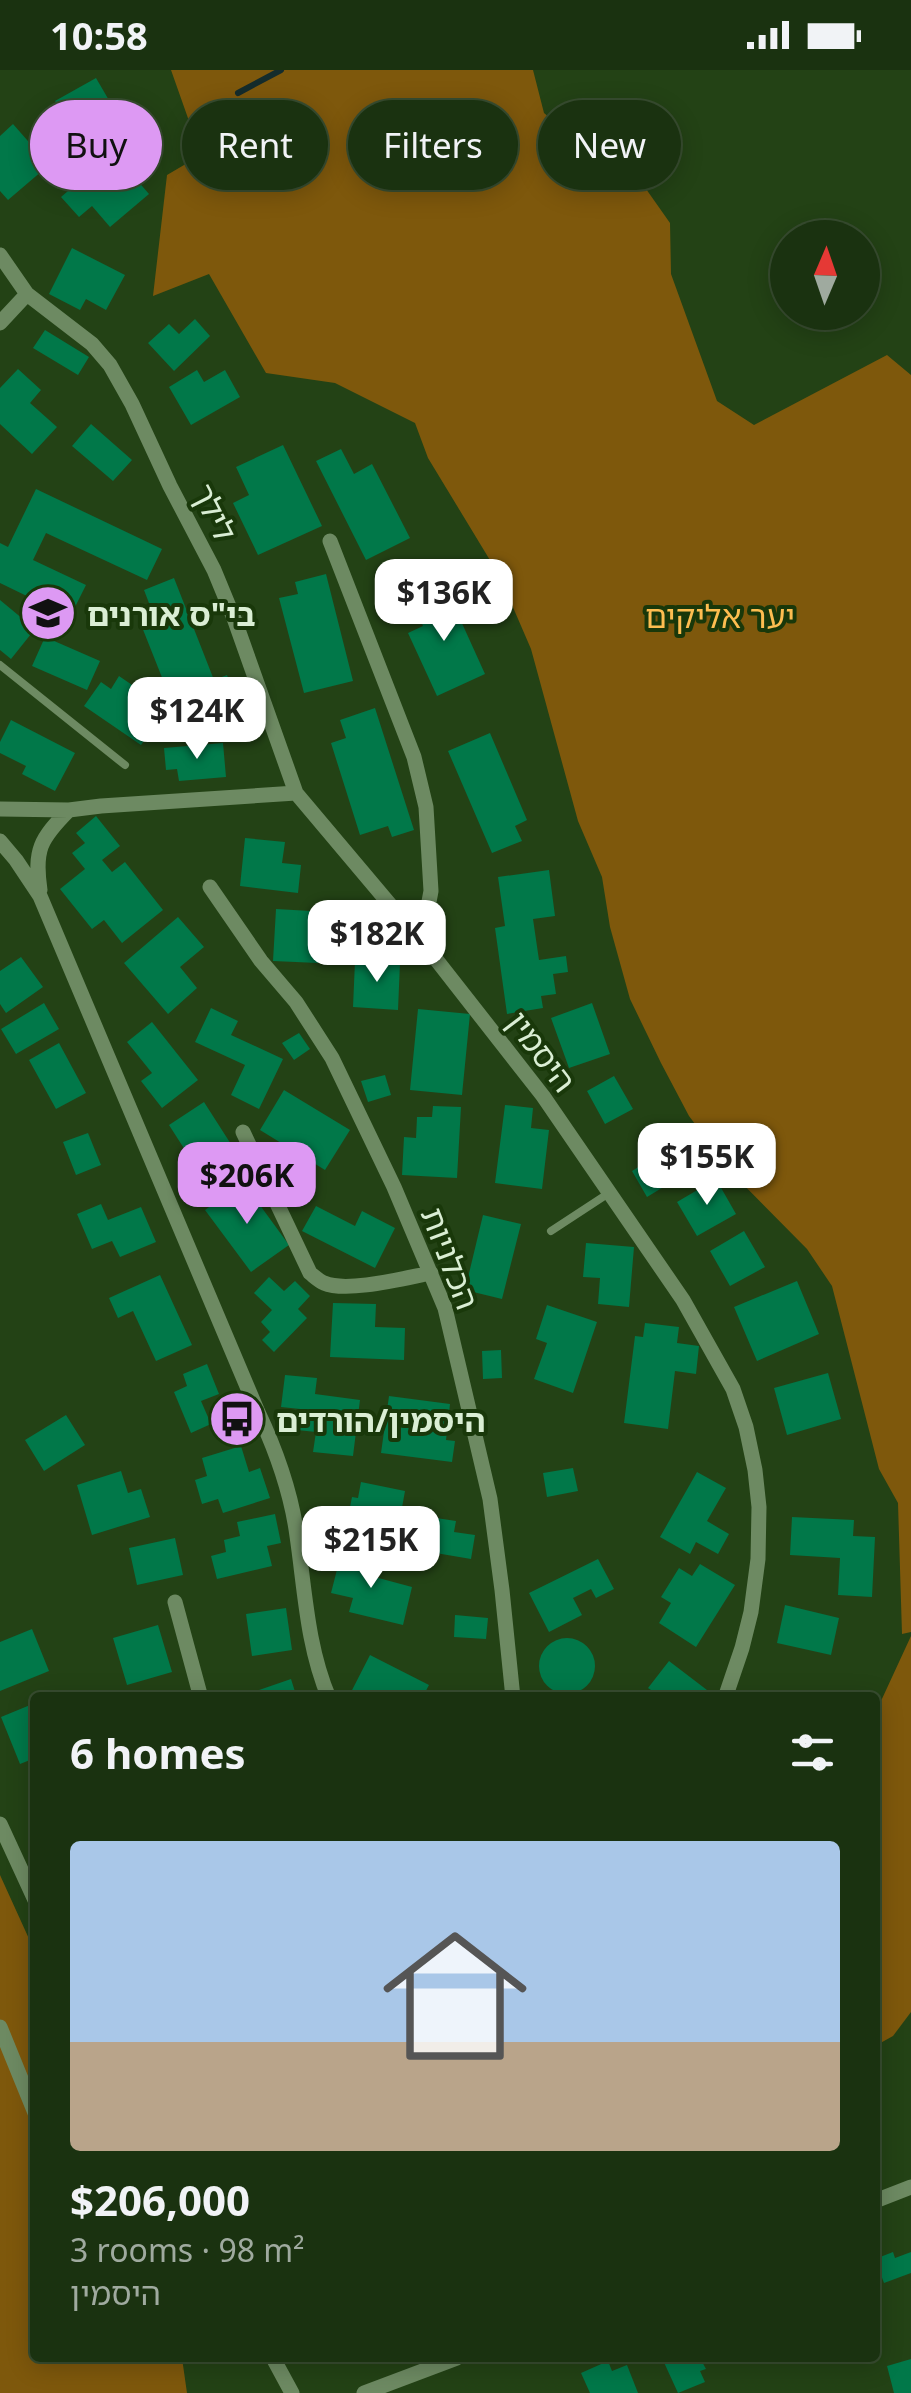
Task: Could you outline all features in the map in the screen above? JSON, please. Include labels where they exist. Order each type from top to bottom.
[{"type":"street","name":"לילך","points":[[0,256],[27,294],[92,344],[110,365],[132,404],[214,570],[296,793]]},
{"type":"street","points":[[0,324],[27,294]]},
{"type":"street","points":[[330,541],[414,757],[426,808],[431,891],[428,907],[410,928]]},
{"type":"street","points":[[0,808],[69,810],[296,793]]},
{"type":"street","name":"היסמין","points":[[296,793],[487,1022],[543,1096],[683,1300],[733,1390],[746,1427],[759,1507],[758,1558],[751,1612],[727,1692]]},
{"type":"street","points":[[40,896],[36,864],[41,846],[48,831],[69,810]]},
{"type":"street","points":[[0,841],[40,896],[276,1450],[297,1533],[318,1673],[326,1692]]},
{"type":"street","name":"הכלניות","points":[[210,888],[261,962],[296,1002],[332,1058],[446,1308],[490,1500],[512,1692]]},
{"type":"street","points":[[242,1132],[310,1274],[324,1284],[342,1286],[431,1273]]},
{"type":"street","points":[[175,1602],[198,1692]]},
{"type":"street","points":[[0,1824],[30,1889]]},
{"type":"street","points":[[0,2027],[30,2100]]},
{"type":"street","points":[[880,2198],[911,2187]]},
{"type":"street","points":[[275,2362],[292,2393]]},
{"type":"street","points":[[364,2393],[446,2362]]},
{"type":"lane","points":[[0,665],[126,765]]},
{"type":"lane","points":[[551,1231],[609,1193]]},
{"type":"green space","name":"יער אליקים","points":[[171,70],[533,70],[541,100],[538,190],[647,190],[670,223],[671,274],[717,401],[754,425],[887,355],[911,375],[911,1632],[902,1634],[898,1503],[879,1469],[832,1286],[807,1249],[732,1173],[689,1116],[630,999],[610,927],[602,877],[578,821],[531,649],[499,575],[428,458],[415,423],[335,383],[266,373],[209,274],[153,296],[167,175],[182,166],[182,190],[328,190],[328,100],[182,101]]},
{"type":"green space","points":[[911,1636],[911,2012],[893,2036],[880,2043],[880,1703]]},
{"type":"green space","points":[[0,1875],[30,1941],[30,2362],[183,2362],[187,2393],[0,2393]]},
{"type":"building","points":[[96,78],[109,100],[57,100]]},
{"type":"building","points":[[13,124],[30,143],[30,181],[8,200],[0,191],[0,136]]},
{"type":"building","points":[[69,190],[146,190],[149,194],[110,227],[92,206],[79,217],[61,197]]},
{"type":"building","points":[[72,248],[125,275],[106,310],[86,299],[80,310],[49,294]]},
{"type":"building","points":[[195,319],[210,336],[174,371],[148,343],[169,324],[179,334]]},
{"type":"building","points":[[45,330],[89,357],[78,375],[33,348]]},
{"type":"building","points":[[18,369],[41,390],[30,403],[57,427],[32,454],[0,424],[0,388]]},
{"type":"building","points":[[197,370],[204,382],[225,370],[240,397],[191,425],[169,387]]},
{"type":"building","points":[[91,424],[132,460],[113,481],[72,446]]},
{"type":"building","points":[[283,445],[322,526],[258,555],[233,503],[249,495],[236,467]]},
{"type":"building","points":[[341,449],[354,474],[372,464],[410,538],[366,560],[316,461]]},
{"type":"building","points":[[36,489],[162,549],[147,580],[46,533],[33,560],[86,585],[70,617],[0,583],[0,543],[8,547]]},
{"type":"building","points":[[326,574],[353,681],[304,693],[279,598],[298,594],[295,582]]},
{"type":"building","points":[[174,578],[214,680],[227,675],[243,716],[186,738],[138,617],[152,611],[144,590]]},
{"type":"building","points":[[446,588],[485,674],[437,696],[408,633],[423,626],[413,603]]},
{"type":"building","points":[[0,600],[35,629],[11,659],[0,650]]},
{"type":"building","points":[[45,637],[100,661],[87,690],[32,666]]},
{"type":"building","points":[[119,676],[157,702],[147,716],[157,723],[141,745],[84,706],[101,682],[111,689]]},
{"type":"building","points":[[375,708],[414,830],[392,837],[388,826],[360,835],[331,743],[346,738],[340,720]]},
{"type":"building","points":[[11,720],[75,753],[55,791],[22,774],[26,766],[0,753],[0,742]]},
{"type":"building","points":[[490,733],[527,820],[515,826],[522,841],[492,853],[448,751]]},
{"type":"building","points":[[223,743],[226,777],[179,781],[177,769],[166,770],[164,748]]},
{"type":"building","points":[[96,816],[120,846],[102,860],[112,872],[125,862],[163,910],[122,943],[104,920],[92,929],[60,889],[85,869],[72,853],[85,843],[76,833]]},
{"type":"building","points":[[245,838],[285,842],[282,863],[301,865],[298,893],[240,886]]},
{"type":"building","points":[[549,870],[555,916],[533,919],[539,960],[566,956],[568,972],[553,974],[556,994],[541,996],[543,1008],[507,1014],[495,928],[505,926],[498,877]]},
{"type":"building","points":[[276,909],[311,911],[310,925],[341,926],[340,945],[319,944],[318,963],[273,961]]},
{"type":"building","points":[[178,917],[204,947],[180,967],[197,988],[168,1014],[124,963]]},
{"type":"building","points":[[21,957],[43,987],[6,1013],[0,1004],[0,971]]},
{"type":"building","points":[[355,961],[400,963],[398,1010],[353,1007]]},
{"type":"building","points":[[44,1003],[59,1029],[16,1054],[1,1029]]},
{"type":"building","points":[[592,1003],[610,1054],[569,1068],[551,1018]]},
{"type":"building","points":[[211,1008],[238,1021],[231,1035],[283,1059],[259,1109],[231,1095],[245,1065],[195,1042]]},
{"type":"building","points":[[418,1009],[470,1014],[462,1095],[410,1090]]},
{"type":"building","points":[[152,1022],[198,1080],[162,1108],[141,1081],[152,1073],[127,1042]]},
{"type":"building","points":[[299,1033],[310,1049],[294,1060],[282,1043]]},
{"type":"building","points":[[59,1043],[86,1093],[56,1109],[29,1060]]},
{"type":"building","points":[[385,1075],[391,1095],[368,1102],[361,1081]]},
{"type":"building","points":[[614,1076],[633,1109],[605,1124],[587,1091]]},
{"type":"building","points":[[284,1090],[350,1130],[325,1170],[260,1130]]},
{"type":"building","points":[[204,1102],[236,1152],[201,1175],[169,1125]]},
{"type":"building","points":[[505,1105],[533,1108],[531,1128],[549,1130],[542,1189],[495,1183]]},
{"type":"building","points":[[433,1106],[461,1107],[457,1178],[402,1175],[404,1137],[416,1138],[417,1117],[432,1117]]},
{"type":"building","points":[[88,1133],[101,1165],[76,1175],[63,1142]]},
{"type":"building","points":[[682,1140],[698,1166],[647,1197],[632,1171]]},
{"type":"building","points":[[716,1179],[736,1214],[697,1236],[677,1202]]},
{"type":"building","points":[[243,1182],[289,1245],[251,1272],[205,1210]]},
{"type":"building","points":[[101,1204],[108,1220],[141,1207],[156,1242],[120,1257],[112,1241],[92,1249],[77,1214]]},
{"type":"building","points":[[316,1206],[355,1226],[362,1211],[395,1228],[375,1268],[302,1231]]},
{"type":"building","points":[[483,1215],[521,1224],[502,1299],[465,1290]]},
{"type":"building","points":[[744,1231],[765,1267],[730,1286],[710,1251]]},
{"type":"building","points":[[586,1243],[634,1247],[629,1307],[598,1304],[600,1278],[583,1277]]},
{"type":"building","points":[[160,1275],[192,1345],[156,1361],[133,1311],[118,1318],[109,1298]]},
{"type":"building","points":[[269,1277],[284,1291],[295,1281],[310,1296],[298,1309],[307,1318],[274,1352],[262,1340],[270,1332],[261,1322],[272,1310],[254,1293]]},
{"type":"building","points":[[797,1281],[819,1334],[757,1361],[734,1307]]},
{"type":"building","points":[[333,1303],[376,1304],[375,1327],[405,1328],[404,1360],[330,1357]]},
{"type":"building","points":[[547,1305],[597,1322],[573,1393],[534,1379],[547,1343],[536,1339]]},
{"type":"building","points":[[645,1323],[679,1327],[677,1343],[699,1346],[696,1374],[675,1371],[668,1429],[624,1423],[635,1336],[643,1337]]},
{"type":"building","points":[[501,1350],[502,1378],[483,1379],[482,1351]]},
{"type":"building","points":[[207,1364],[219,1394],[201,1401],[211,1424],[191,1433],[174,1392],[187,1386],[183,1374]]},
{"type":"building","points":[[828,1373],[841,1419],[787,1435],[774,1388]]},
{"type":"building","points":[[285,1375],[317,1378],[315,1394],[360,1400],[353,1456],[313,1452],[316,1432],[297,1430],[300,1409],[281,1407]]},
{"type":"building","points":[[389,1396],[450,1404],[446,1440],[455,1441],[452,1462],[381,1453]]},
{"type":"building","points":[[66,1415],[85,1445],[44,1471],[25,1440]]},
{"type":"building","points":[[241,1446],[249,1472],[260,1468],[270,1498],[223,1513],[218,1499],[202,1504],[195,1480],[207,1476],[202,1458]]},
{"type":"building","points":[[573,1468],[578,1491],[547,1497],[543,1473]]},
{"type":"building","points":[[121,1471],[128,1493],[141,1489],[150,1517],[92,1535],[77,1485]]},
{"type":"building","points":[[697,1472],[726,1488],[707,1521],[729,1534],[718,1554],[696,1542],[690,1554],[660,1537]]},
{"type":"building","points":[[361,1482],[405,1491],[396,1541],[345,1532],[352,1497],[358,1498]]},
{"type":"building","points":[[275,1514],[281,1543],[267,1546],[272,1566],[217,1579],[211,1556],[226,1552],[224,1540],[240,1536],[237,1522]]},
{"type":"building","points":[[423,1516],[456,1521],[454,1532],[475,1535],[471,1559],[418,1550]]},
{"type":"building","points":[[792,1517],[854,1520],[853,1536],[875,1537],[872,1597],[838,1595],[840,1558],[790,1555]]},
{"type":"building","points":[[175,1538],[183,1575],[137,1585],[129,1548]]},
{"type":"building","points":[[341,1554],[374,1563],[371,1576],[412,1587],[403,1625],[349,1612],[353,1598],[331,1593]]},
{"type":"building","points":[[598,1559],[614,1589],[596,1598],[591,1589],[573,1598],[582,1615],[549,1632],[529,1593]]},
{"type":"building","points":[[700,1564],[735,1585],[696,1647],[659,1623],[671,1603],[661,1597],[679,1568],[692,1576]]},
{"type":"building","points":[[785,1605],[839,1618],[831,1655],[777,1643]]},
{"type":"building","points":[[286,1608],[292,1650],[252,1656],[246,1614]]},
{"type":"building","points":[[455,1615],[488,1618],[486,1639],[454,1637]]},
{"type":"building","points":[[158,1625],[172,1672],[127,1685],[113,1638]]},
{"type":"building","points":[[32,1629],[49,1671],[0,1691],[0,1642]]},
{"type":"building","points":[[556,1640],[578,1640],[593,1655],[593,1677],[578,1692],[556,1692],[541,1677],[541,1655]]},
{"type":"building","points":[[370,1655],[429,1685],[425,1692],[351,1692]]},
{"type":"building","points":[[669,1661],[707,1690],[654,1692],[648,1688]]},
{"type":"building","points":[[291,1679],[295,1692],[253,1692]]},
{"type":"building","points":[[30,1705],[30,1760],[20,1764],[1,1717]]},
{"type":"building","points":[[893,2252],[895,2258],[911,2252],[911,2273],[884,2283],[880,2257]]},
{"type":"building","points":[[911,2359],[911,2393],[894,2393],[887,2366]]},
{"type":"building","points":[[606,2362],[612,2371],[627,2365],[638,2393],[590,2393],[581,2373]]},
{"type":"building","points":[[664,2362],[702,2362],[706,2369],[700,2371],[705,2382],[678,2393]]},
{"type":"waterway","points":[[238,93],[281,70]]},
{"type":"place","name":"בי\"ס אורנים","points":[[48,613]]},
{"type":"place","name":"היסמין/הורדים","points":[[237,1419]]}]
